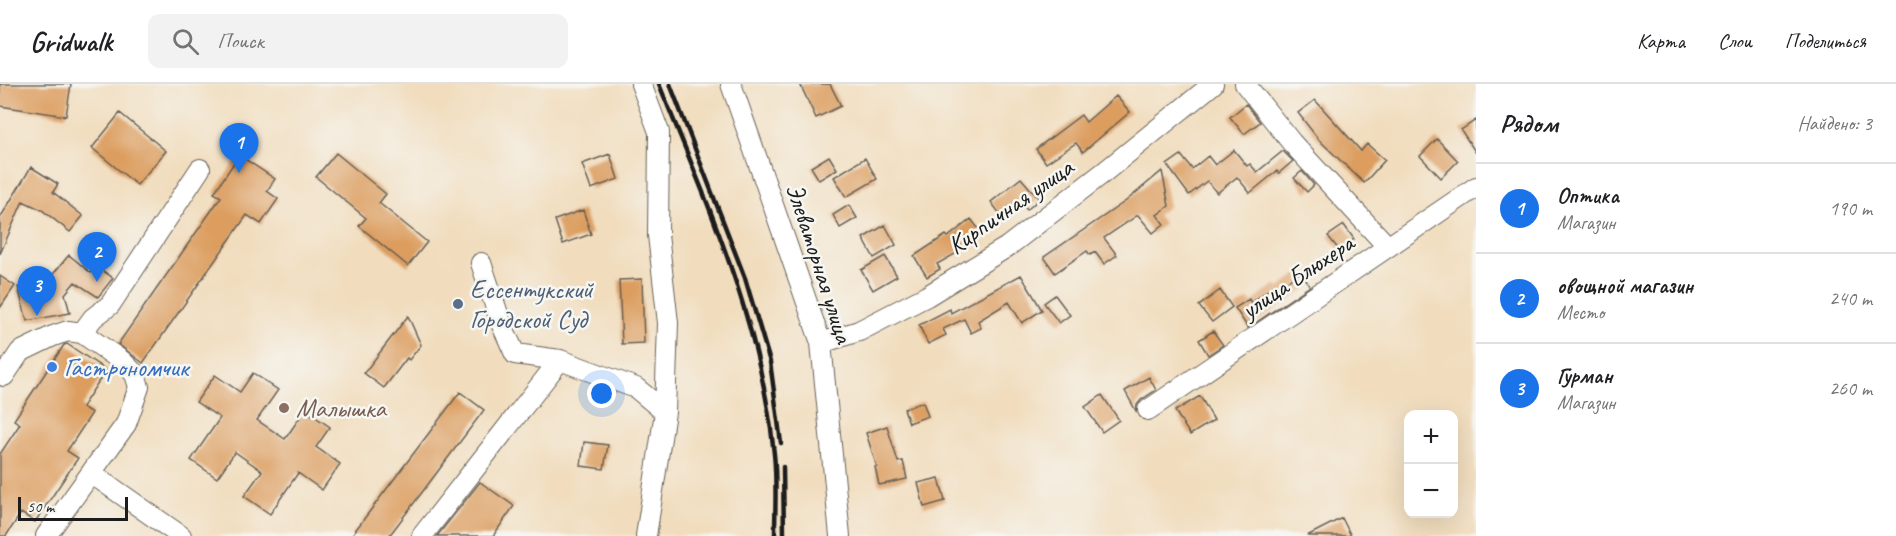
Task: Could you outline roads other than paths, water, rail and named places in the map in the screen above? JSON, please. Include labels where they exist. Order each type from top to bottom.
[{"type":"street","points":[[641,84],[659,132],[658,234],[668,323],[665,412],[646,536]]},
{"type":"street","name":"Элеваторная улица","points":[[731,84],[821,343],[840,536]]},
{"type":"street","name":"Кирпичная улица","points":[[821,343],[859,331],[927,296],[1007,247],[1213,84]]},
{"type":"street","points":[[1245,84],[1292,143],[1388,247]]},
{"type":"street","points":[[82,333],[93,318],[110,305],[200,170]]},
{"type":"street","name":"улица Блюхера","points":[[1148,410],[1476,187]]},
{"type":"street","points":[[481,263],[501,323],[515,354],[560,360],[636,388],[665,412]]},
{"type":"street","points":[[1,378],[20,352],[68,331],[82,333],[122,361],[135,374],[139,387],[126,424],[46,536]]},
{"type":"street","points":[[422,536],[560,360]]},
{"type":"street","points":[[91,472],[181,536]]},
{"type":"railway","points":[[659,84],[696,174],[745,311],[767,405],[774,454],[775,536]]},
{"type":"railway","points":[[670,84],[745,278],[770,362],[781,443]]},
{"type":"railway","points":[[783,467],[784,536]]},
{"type":"place","name":"Оптика","points":[[239,173]]},
{"type":"place","name":"овощной магазин","points":[[97,282]]},
{"type":"place","name":"Ессентукский Городской Суд","points":[[458,304]]},
{"type":"place","name":"Гурман","points":[[37,316]]},
{"type":"place","name":"Гастрономчик","points":[[52,367]]},
{"type":"place","name":"Малышка","points":[[284,408]]}]
